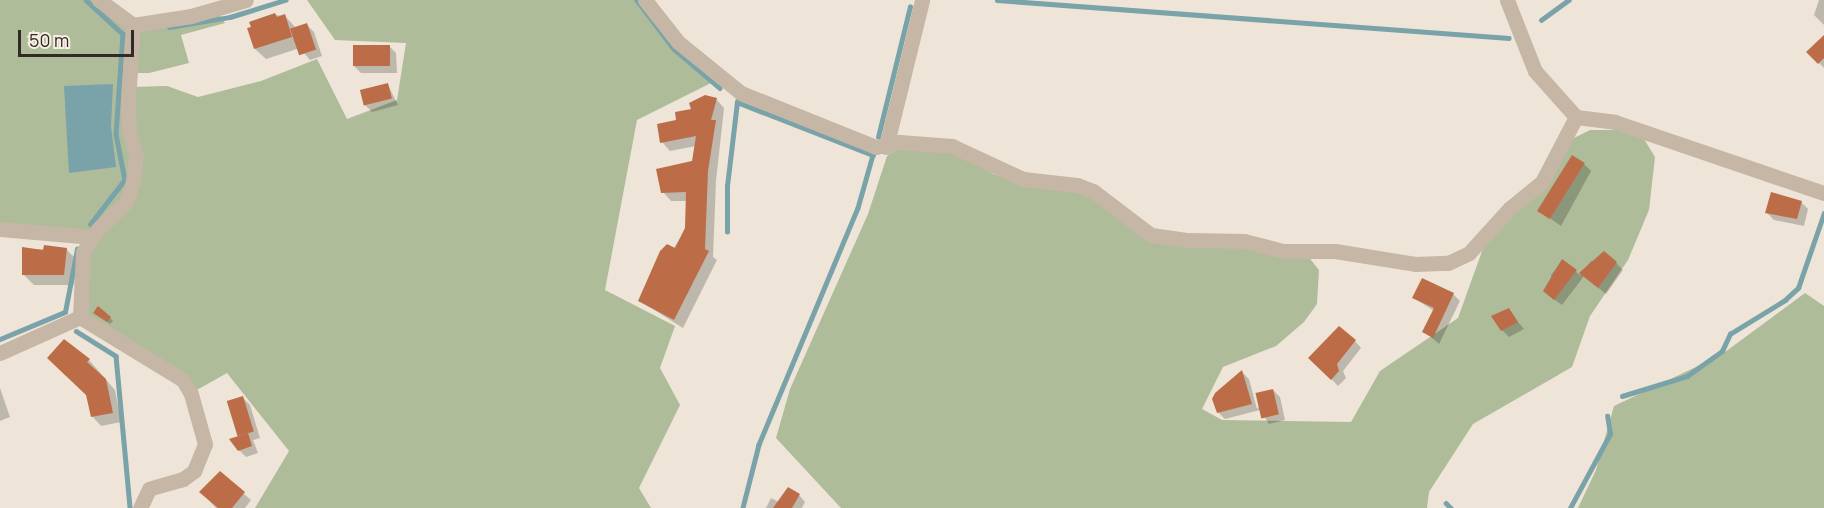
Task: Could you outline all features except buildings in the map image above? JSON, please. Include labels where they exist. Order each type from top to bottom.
[{"type":"street","points":[[99,0],[133,25],[191,16],[246,0]]},
{"type":"street","points":[[645,0],[678,42],[741,93],[876,147],[886,147],[899,142],[952,146],[1023,179],[1077,185],[1093,191],[1151,235],[1244,241],[1283,251],[1335,251],[1415,264],[1448,263],[1469,253],[1510,208],[1542,182],[1576,117]]},
{"type":"street","points":[[886,147],[922,0]]},
{"type":"street","points":[[1507,0],[1535,72],[1576,117],[1615,122],[1824,193]]},
{"type":"street","points":[[80,317],[83,252],[93,237],[126,202],[133,182],[136,156],[129,130],[128,100],[133,25]]},
{"type":"street","points":[[0,229],[93,237]]},
{"type":"street","points":[[0,353],[80,317]]},
{"type":"street","points":[[80,317],[102,335],[172,370],[191,394],[205,444],[201,459],[183,479],[149,489],[140,508]]},
{"type":"green space","points":[[0,0],[93,0],[127,28],[131,164],[124,195],[89,233],[0,225]]},
{"type":"green space","points":[[307,0],[641,0],[673,44],[713,82],[637,120],[605,290],[675,326],[660,368],[680,405],[639,488],[651,508],[255,508],[289,451],[227,373],[195,391],[88,321],[89,246],[126,208],[133,87],[167,86],[198,97],[261,81],[317,59],[347,119],[397,100],[406,43],[335,40]]},
{"type":"green space","points":[[219,14],[225,23],[181,35],[189,63],[149,73],[135,73],[138,33],[143,25]]},
{"type":"green space","points":[[1590,130],[1623,130],[1644,139],[1655,157],[1649,210],[1628,260],[1590,316],[1572,367],[1473,424],[1429,492],[1427,508],[841,508],[776,438],[790,389],[868,214],[887,156],[897,149],[953,151],[993,174],[1019,182],[1058,185],[1086,194],[1149,238],[1307,255],[1319,270],[1317,304],[1304,322],[1276,346],[1223,367],[1202,409],[1222,420],[1351,422],[1380,371],[1458,318],[1485,243],[1550,179],[1568,141]]},
{"type":"green space","points":[[1805,293],[1824,306],[1824,508],[1578,508],[1596,470],[1614,406],[1721,355]]},
{"type":"water","points":[[113,84],[111,127],[116,167],[69,173],[64,86]]},
{"type":"waterway","points":[[86,0],[123,34],[116,134],[125,180],[91,224]]},
{"type":"waterway","points":[[169,27],[230,17],[285,0]]},
{"type":"waterway","points":[[637,0],[674,49],[720,88]]},
{"type":"waterway","points":[[997,0],[1509,38]]},
{"type":"waterway","points":[[1541,20],[1569,0]]},
{"type":"waterway","points":[[878,137],[910,7]]},
{"type":"waterway","points":[[727,232],[727,186],[737,102],[873,155],[858,208],[759,445],[743,508]]},
{"type":"waterway","points":[[1622,396],[1687,376],[1722,351],[1730,334],[1785,300],[1798,288],[1824,213]]},
{"type":"waterway","points":[[0,339],[65,312],[77,249]]},
{"type":"waterway","points":[[76,331],[116,356],[130,508]]},
{"type":"waterway","points":[[1570,508],[1610,434],[1607,416]]},
{"type":"waterway","points":[[1446,503],[1451,508]]}]
